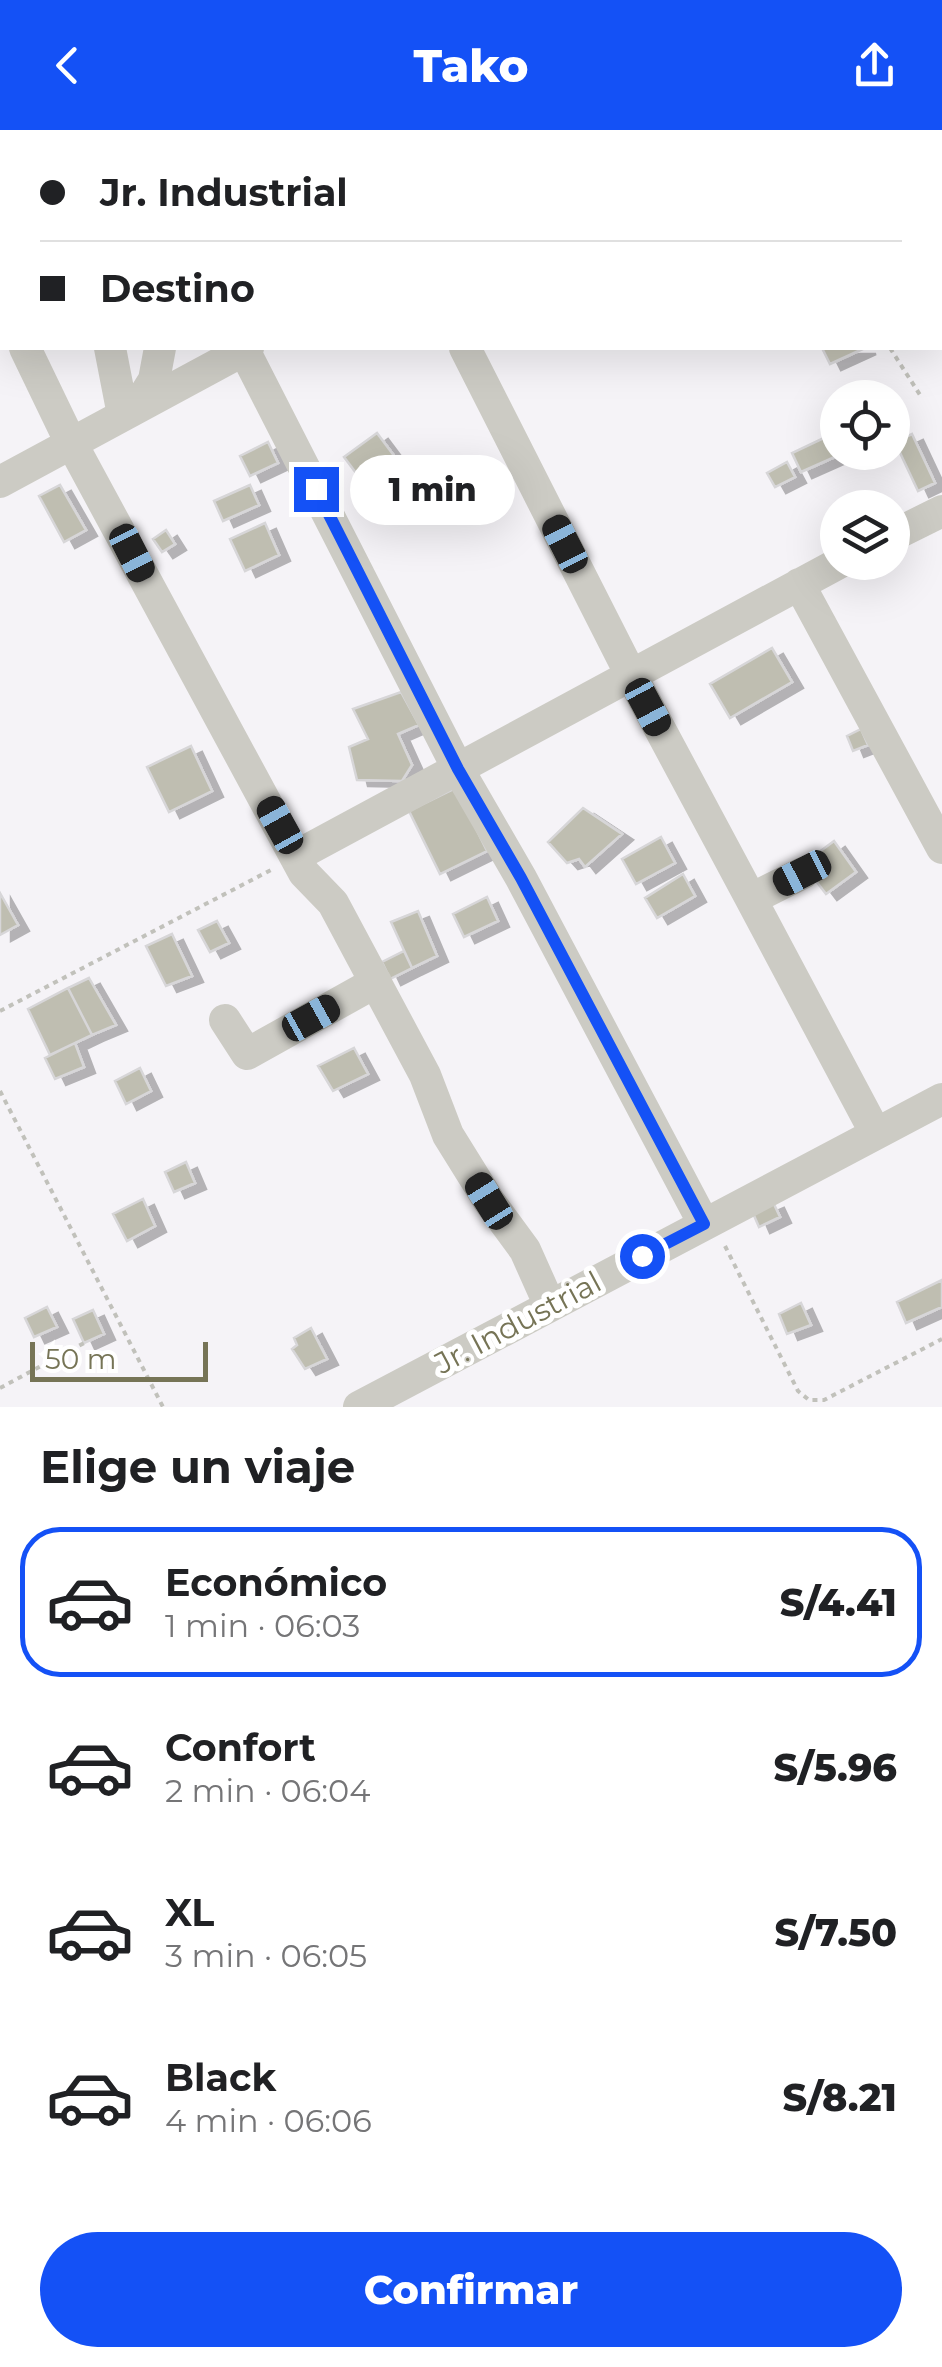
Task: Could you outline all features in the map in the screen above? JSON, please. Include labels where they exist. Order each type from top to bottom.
[{"type":"street","points":[[26,350],[304,872],[334,903],[425,1075],[448,1134],[524,1250],[550,1306]]},
{"type":"street","points":[[111,350],[130,411]]},
{"type":"street","points":[[130,411],[154,380],[160,350]]},
{"type":"street","points":[[0,482],[241,350]]},
{"type":"street","points":[[246,350],[458,769],[708,1222]]},
{"type":"street","points":[[466,350],[631,675],[875,1132]]},
{"type":"street","points":[[910,527],[942,511]]},
{"type":"street","points":[[296,856],[820,573]]},
{"type":"street","points":[[799,584],[942,848]]},
{"type":"street","points":[[751,899],[802,873]]},
{"type":"street","points":[[225,1020],[246,1054],[376,982]]},
{"type":"street","name":"Jr. Industrial","points":[[359,1407],[942,1098]]},
{"type":"path","points":[[891,350],[922,398]]},
{"type":"path","points":[[0,1011],[296,856]]},
{"type":"path","points":[[0,1091],[163,1407]]},
{"type":"path","points":[[708,1222],[798,1391],[809,1400],[824,1400],[942,1339]]},
{"type":"path","points":[[0,1388],[84,1343]]},
{"type":"building","points":[[823,350],[861,350],[830,364]]},
{"type":"building","points":[[377,433],[395,457],[362,481],[344,457]]},
{"type":"building","points":[[910,435],[935,483],[918,491],[908,470]]},
{"type":"building","points":[[820,440],[820,464],[801,472],[792,453]]},
{"type":"building","points":[[268,442],[278,463],[250,476],[240,456]]},
{"type":"building","points":[[787,462],[795,477],[775,487],[767,473]]},
{"type":"building","points":[[60,485],[86,530],[64,542],[39,496]]},
{"type":"building","points":[[250,485],[259,505],[223,521],[214,501]]},
{"type":"building","points":[[265,523],[279,555],[245,571],[230,539]]},
{"type":"building","points":[[166,530],[175,544],[162,552],[153,539]]},
{"type":"building","points":[[772,648],[792,682],[730,718],[710,684]]},
{"type":"building","points":[[401,692],[419,725],[398,734],[412,765],[402,781],[357,780],[349,747],[368,739],[353,709]]},
{"type":"building","points":[[861,729],[868,745],[853,751],[847,736]]},
{"type":"building","points":[[191,746],[212,791],[169,812],[147,767]]},
{"type":"building","points":[[456,788],[487,851],[440,874],[409,811]]},
{"type":"building","points":[[583,808],[622,834],[585,867],[579,859],[567,863],[548,842]]},
{"type":"building","points":[[661,837],[675,863],[636,884],[622,859]]},
{"type":"building","points":[[834,841],[856,872],[826,894],[803,864]]},
{"type":"building","points":[[683,874],[695,896],[657,918],[645,898]]},
{"type":"building","points":[[0,893],[18,925],[0,935]]},
{"type":"building","points":[[487,897],[498,921],[464,937],[453,914]]},
{"type":"building","points":[[418,911],[437,956],[412,968],[391,922]]},
{"type":"building","points":[[217,921],[229,943],[210,952],[198,930]]},
{"type":"building","points":[[172,934],[192,976],[166,986],[146,946]]},
{"type":"building","points":[[404,951],[412,968],[390,979],[382,962]]},
{"type":"building","points":[[89,978],[116,1025],[92,1035],[68,988]]},
{"type":"building","points":[[68,988],[92,1035],[50,1055],[28,1009]]},
{"type":"building","points":[[75,1043],[84,1067],[55,1079],[45,1058]]},
{"type":"building","points":[[354,1048],[368,1074],[333,1091],[318,1066]]},
{"type":"building","points":[[140,1068],[151,1091],[126,1104],[115,1081]]},
{"type":"building","points":[[186,1162],[195,1183],[174,1192],[165,1172]]},
{"type":"building","points":[[143,1199],[155,1226],[127,1241],[113,1214]]},
{"type":"building","points":[[773,1202],[780,1217],[759,1227],[752,1211]]},
{"type":"building","points":[[942,1280],[942,1307],[906,1323],[897,1302]]},
{"type":"building","points":[[801,1303],[811,1325],[787,1334],[779,1314]]},
{"type":"building","points":[[47,1307],[57,1327],[34,1337],[25,1318]]},
{"type":"building","points":[[93,1310],[104,1334],[84,1343],[73,1319]]},
{"type":"building","points":[[311,1328],[327,1359],[305,1369],[292,1349],[297,1345],[294,1338]]},
{"type":"route","points":[[316,489],[458,769],[521,878],[704,1224],[642,1256]]}]
